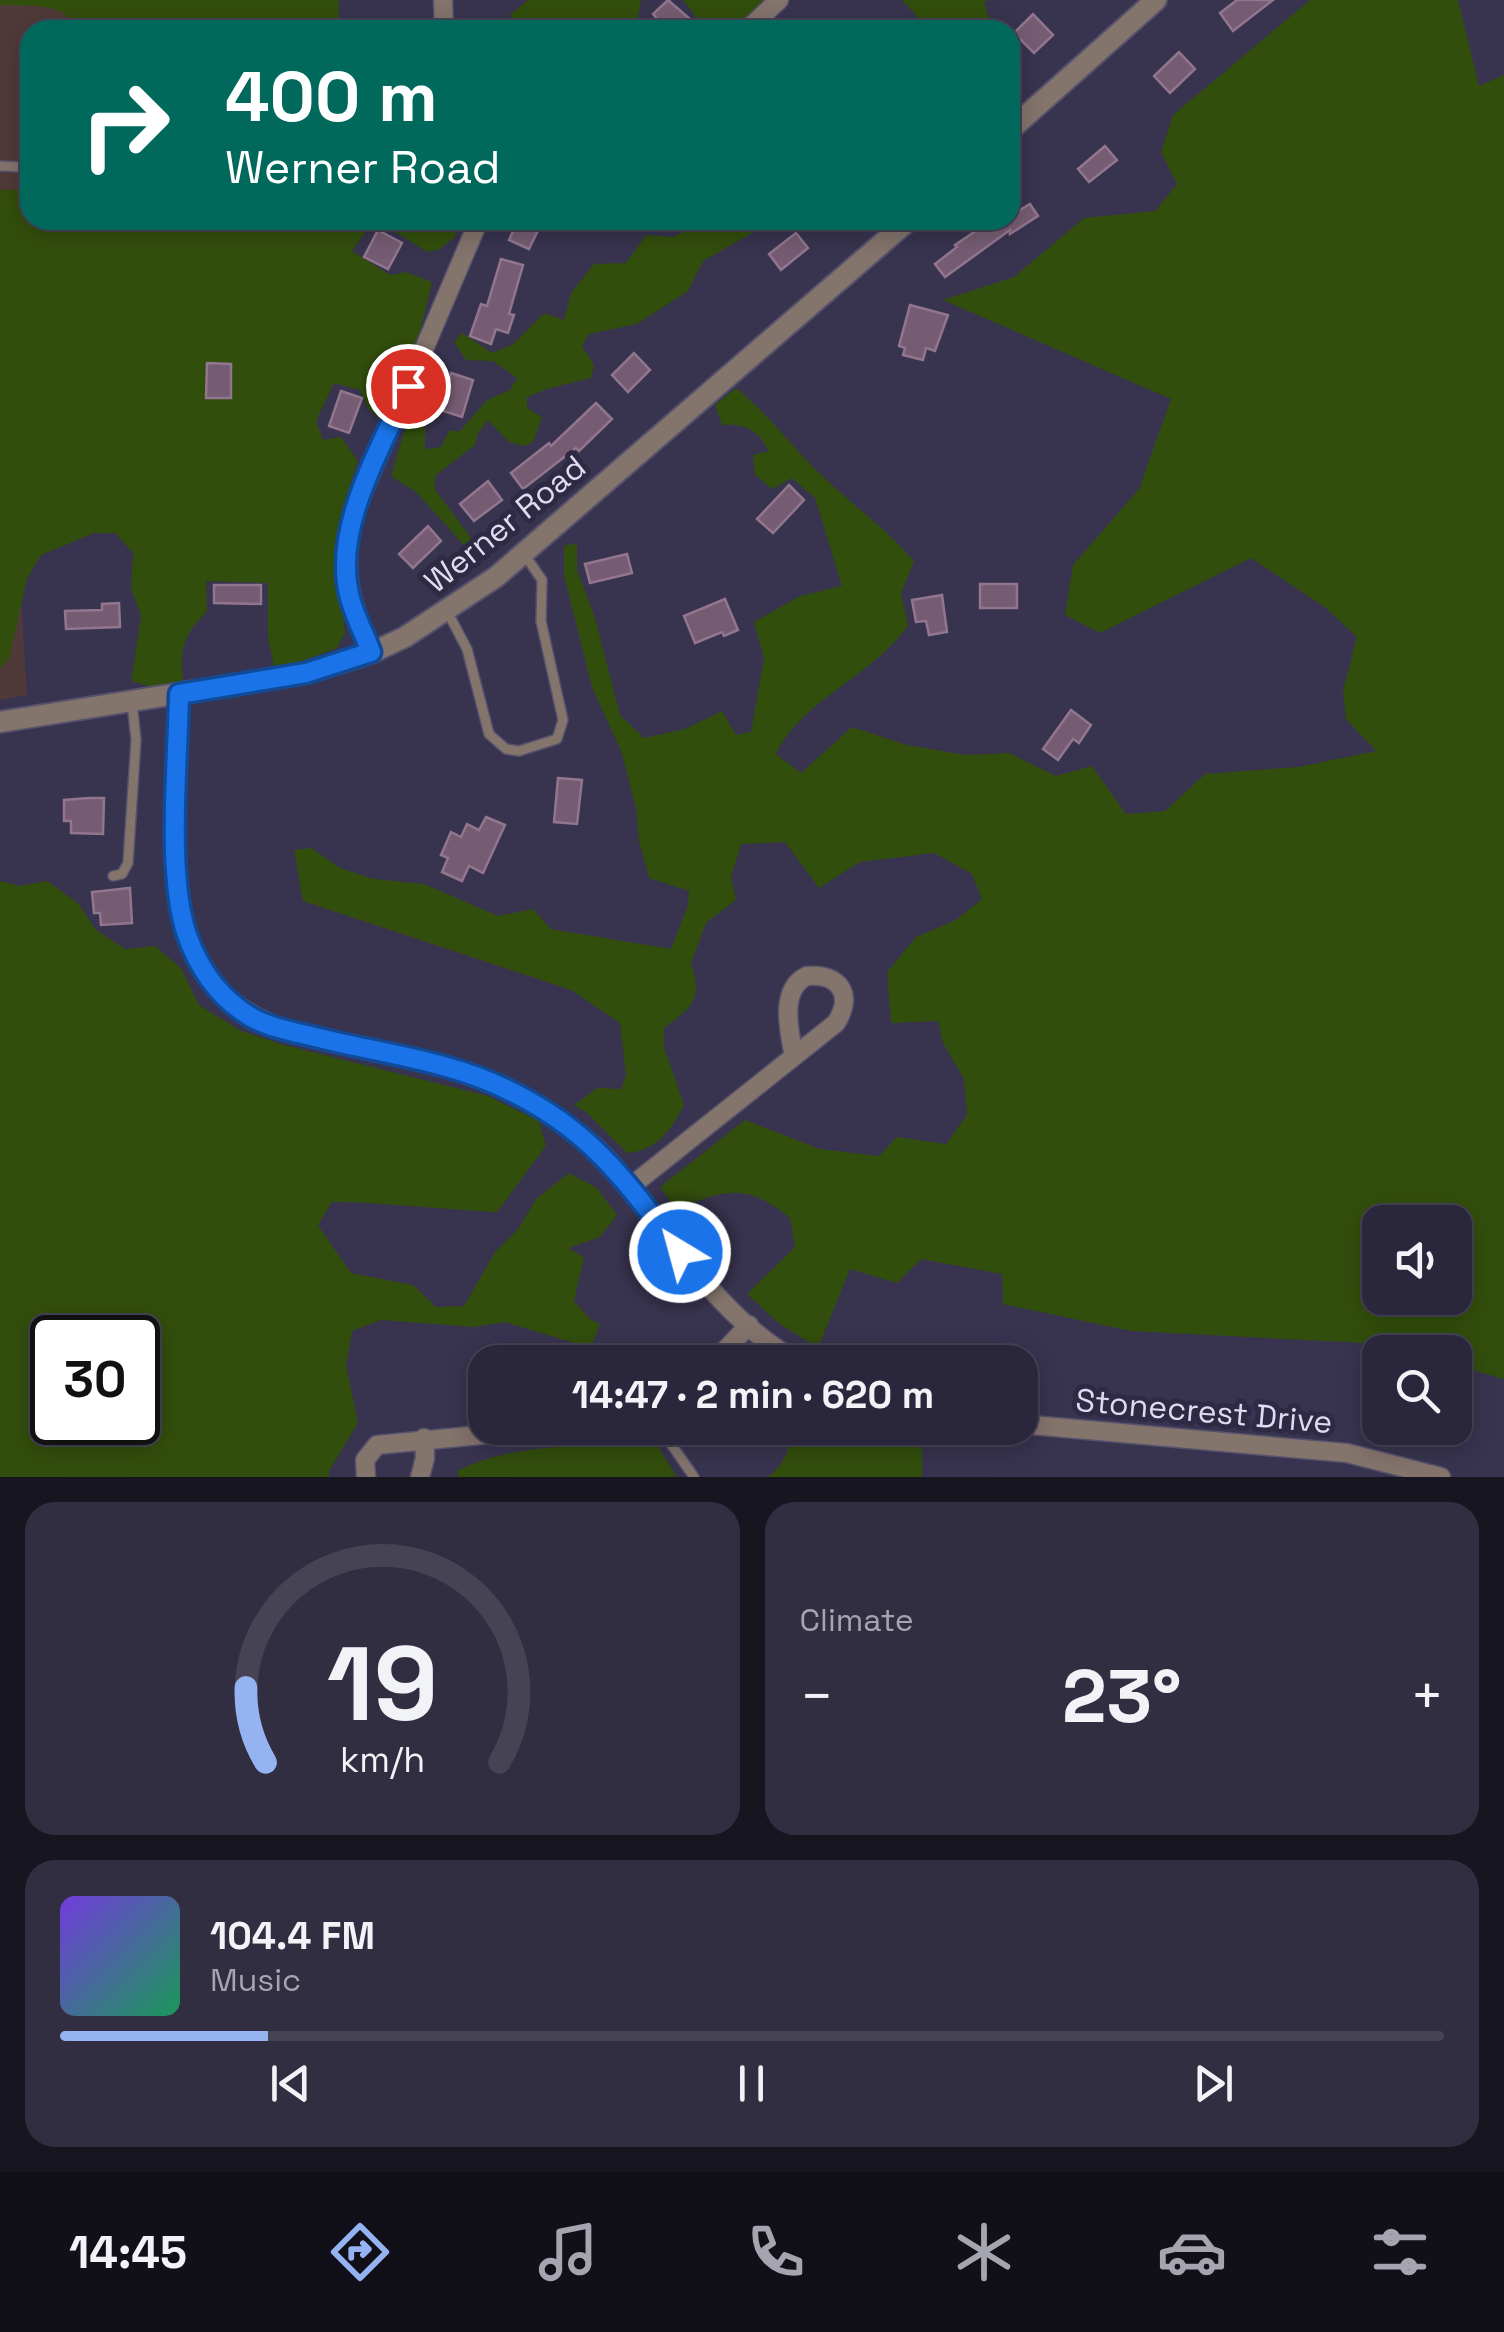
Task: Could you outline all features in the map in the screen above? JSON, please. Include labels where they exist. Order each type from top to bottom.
[{"type":"street","points":[[758,20],[779,0]]},
{"type":"street","points":[[1020,121],[1156,0]]},
{"type":"street","points":[[371,652],[349,594],[345,558],[352,518],[475,230]]},
{"type":"street","name":"Werner Road","points":[[0,722],[306,673],[371,652],[448,611],[524,554],[897,230]]},
{"type":"street","points":[[179,694],[176,846],[180,905],[186,934],[200,968],[217,990],[252,1018],[462,1070],[546,1110],[593,1144],[704,1281],[771,1345]]},
{"type":"street","points":[[630,1187],[794,1056]]},
{"type":"street","points":[[730,1345],[749,1325]]},
{"type":"street","name":"Stonecrest Drive","points":[[1038,1426],[1347,1453],[1440,1477]]},
{"type":"street","points":[[366,1477],[365,1460],[377,1444],[468,1435]]},
{"type":"street","points":[[420,1477],[425,1458],[424,1438]]},
{"type":"lane","points":[[448,611],[467,649],[488,734],[506,749],[518,751],[556,740],[563,720],[544,636],[542,580],[524,554]]},
{"type":"lane","points":[[113,876],[122,874],[128,863],[136,740],[132,702]]},
{"type":"lane","points":[[672,1445],[694,1477]]},
{"type":"shaded area","points":[[0,0],[276,0],[161,20],[20,20],[20,213],[0,212]]},
{"type":"shaded area","points":[[0,265],[27,695],[0,700]]},
{"type":"green space","points":[[0,0],[339,0],[339,20],[72,20],[55,9],[0,5]]},
{"type":"green space","points":[[528,0],[641,0],[638,20],[511,20],[511,14]]},
{"type":"green space","points":[[683,0],[765,0],[745,20],[698,20]]},
{"type":"green space","points":[[902,0],[987,0],[984,3],[990,20],[921,20]]},
{"type":"green space","points":[[1310,0],[1458,0],[1479,86],[1504,75],[1504,1379],[1472,1370],[1472,1335],[1362,1335],[1362,1343],[1131,1331],[1003,1304],[1002,1274],[921,1259],[897,1283],[850,1269],[819,1345],[780,1324],[747,1294],[795,1247],[790,1218],[760,1199],[735,1193],[676,1209],[660,1187],[745,1120],[820,1149],[879,1156],[897,1137],[946,1144],[967,1115],[964,1079],[943,1043],[938,1021],[891,1023],[887,972],[916,937],[956,920],[982,899],[972,874],[934,853],[860,862],[819,888],[785,842],[741,844],[731,877],[736,900],[706,923],[691,963],[696,986],[693,1001],[664,1028],[664,1047],[684,1105],[662,1138],[647,1148],[627,1153],[574,1105],[597,1088],[621,1089],[626,1075],[620,1023],[571,990],[303,901],[294,850],[311,848],[340,868],[374,879],[424,884],[498,916],[533,909],[551,929],[671,949],[688,905],[689,891],[649,878],[621,751],[592,687],[564,575],[564,546],[577,543],[577,570],[595,618],[620,715],[644,738],[685,729],[722,711],[736,735],[751,732],[764,658],[754,622],[800,596],[842,586],[815,498],[792,478],[772,489],[755,475],[753,455],[769,451],[760,438],[745,427],[722,425],[715,405],[736,388],[817,471],[914,561],[901,593],[908,625],[877,659],[803,717],[776,754],[801,773],[852,727],[907,745],[966,755],[1009,753],[1056,776],[1092,766],[1126,814],[1165,811],[1205,774],[1298,767],[1376,751],[1346,719],[1343,690],[1357,637],[1326,608],[1251,558],[1100,633],[1065,615],[1073,565],[1139,489],[1171,399],[943,300],[1014,277],[1084,218],[1155,211],[1177,184],[1161,152],[1173,115]]},
{"type":"green space","points":[[20,189],[20,230],[367,230],[352,251],[390,275],[406,272],[432,282],[419,336],[401,362],[396,397],[382,421],[368,409],[360,390],[334,383],[316,421],[323,440],[341,437],[358,461],[339,520],[337,565],[345,633],[337,648],[275,671],[268,638],[268,583],[206,581],[207,611],[185,643],[183,683],[152,687],[131,681],[141,616],[131,588],[133,553],[115,533],[94,533],[41,555],[27,579],[9,659],[0,668],[0,190]]},
{"type":"green space","points":[[387,230],[456,230],[455,237],[440,249],[427,252]]},
{"type":"green space","points":[[688,230],[757,230],[703,261],[688,291],[637,324],[589,334],[582,346],[594,365],[591,378],[527,397],[527,408],[542,417],[533,442],[525,446],[509,442],[488,420],[475,445],[436,475],[434,488],[483,554],[470,552],[416,492],[391,476],[408,419],[425,424],[425,449],[441,447],[449,431],[460,431],[487,400],[510,390],[517,378],[493,361],[466,360],[454,342],[462,333],[492,353],[512,345],[544,313],[564,320],[571,293],[594,264],[626,263],[646,235],[672,237]]},
{"type":"green space","points":[[0,881],[20,886],[47,881],[78,903],[96,930],[125,949],[155,946],[181,968],[199,1005],[241,1031],[488,1096],[539,1121],[546,1146],[497,1212],[332,1202],[318,1225],[351,1273],[413,1285],[436,1307],[464,1306],[495,1252],[518,1229],[537,1198],[569,1173],[597,1188],[617,1215],[600,1237],[568,1248],[584,1257],[574,1301],[600,1324],[592,1345],[574,1345],[505,1322],[473,1327],[381,1320],[352,1331],[346,1365],[358,1423],[329,1477],[0,1477]]},
{"type":"green space","points":[[578,1445],[657,1445],[677,1477],[459,1477],[457,1471],[480,1461],[528,1450]]},
{"type":"green space","points":[[789,1445],[922,1445],[922,1477],[768,1477]]},
{"type":"building","points":[[668,0],[690,19],[658,20],[653,14]]},
{"type":"building","points":[[1237,0],[1273,0],[1233,31],[1220,13]]},
{"type":"building","points":[[1033,14],[1053,35],[1034,53],[1020,39],[1020,27]]},
{"type":"building","points":[[1179,52],[1195,69],[1170,93],[1154,76]]},
{"type":"building","points":[[1105,146],[1117,160],[1089,182],[1078,169]]},
{"type":"building","points":[[1030,204],[1038,216],[1020,228],[1020,210]]},
{"type":"building","points":[[378,230],[402,243],[388,269],[364,257]]},
{"type":"building","points":[[514,230],[538,230],[529,249],[509,240]]},
{"type":"building","points":[[977,230],[1010,230],[945,277],[935,264]]},
{"type":"building","points":[[796,233],[808,248],[781,270],[769,254]]},
{"type":"building","points":[[501,259],[523,265],[509,314],[514,315],[508,333],[496,329],[491,344],[470,336],[481,304],[487,306]]},
{"type":"building","points":[[910,305],[948,315],[935,351],[926,348],[923,360],[903,355],[905,348],[899,346]]},
{"type":"building","points":[[634,353],[650,370],[628,392],[612,375]]},
{"type":"building","points":[[207,363],[231,364],[231,398],[206,398]]},
{"type":"building","points":[[451,373],[473,380],[462,417],[440,410]]},
{"type":"building","points":[[341,391],[362,398],[349,433],[329,426]]},
{"type":"building","points":[[596,403],[612,419],[579,451],[576,448],[523,489],[511,473],[549,443],[551,446]]},
{"type":"building","points":[[488,481],[502,500],[474,521],[460,504]]},
{"type":"building","points":[[789,485],[804,500],[773,533],[757,519]]},
{"type":"building","points":[[428,526],[441,541],[413,568],[399,554]]},
{"type":"building","points":[[627,554],[632,573],[590,583],[585,564]]},
{"type":"building","points":[[980,584],[1017,584],[1017,608],[980,608]]},
{"type":"building","points":[[214,585],[261,585],[261,604],[214,603]]},
{"type":"building","points":[[942,595],[947,632],[929,635],[926,621],[916,622],[912,600]]},
{"type":"building","points":[[725,599],[738,630],[695,643],[684,616]]},
{"type":"building","points":[[119,603],[120,627],[66,629],[65,611],[102,610],[102,604]]},
{"type":"building","points":[[1071,710],[1091,725],[1079,743],[1073,739],[1058,760],[1043,749]]},
{"type":"building","points":[[558,778],[582,780],[577,824],[554,822]]},
{"type":"building","points":[[104,798],[103,834],[71,833],[71,821],[64,821],[64,800]]},
{"type":"building","points":[[486,817],[505,825],[483,873],[469,866],[462,881],[442,872],[448,858],[441,855],[451,832],[461,837],[467,824],[479,830]]},
{"type":"building","points":[[130,888],[132,923],[101,925],[100,913],[94,913],[92,892]]},
{"type":"route","points":[[408,386],[352,518],[345,558],[349,594],[371,652],[306,673],[179,694],[176,846],[186,934],[200,968],[217,990],[252,1018],[462,1070],[546,1110],[593,1144],[680,1252]]}]
